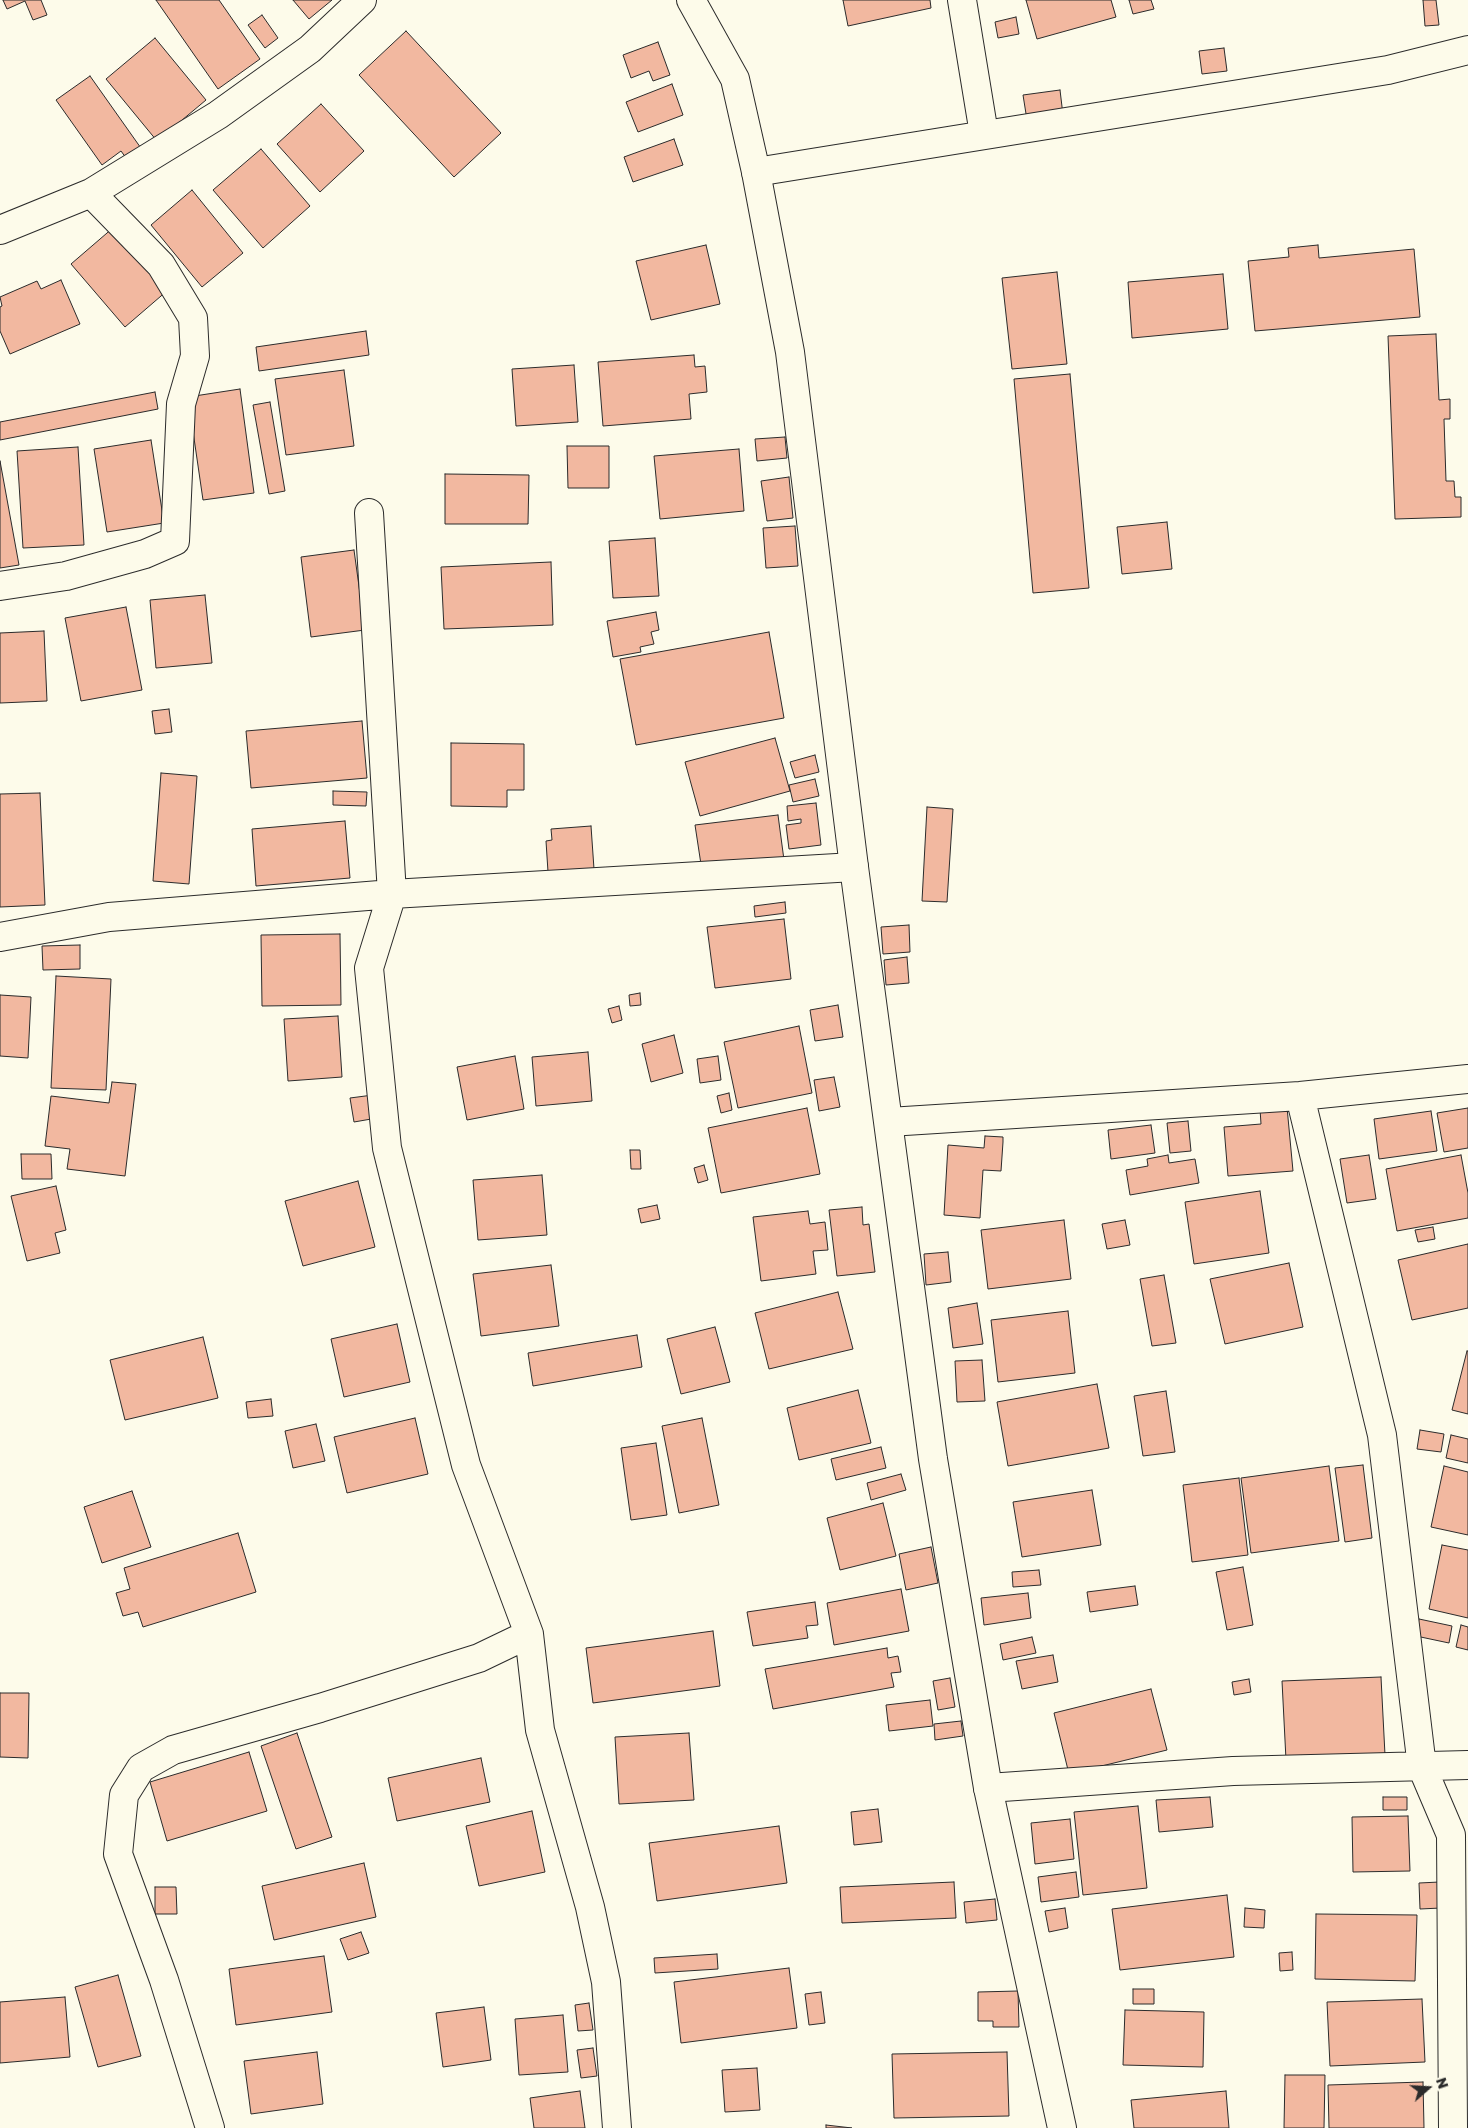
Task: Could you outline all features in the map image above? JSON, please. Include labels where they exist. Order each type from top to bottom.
[{"type":"street","points":[[0,230],[91,193],[241,98],[310,49],[362,0]]},
{"type":"street","points":[[691,0],[735,79],[756,172],[790,352],[854,867],[933,1459],[988,1788],[1062,2128]]},
{"type":"street","points":[[962,0],[984,134]]},
{"type":"street","points":[[756,172],[1388,70],[1468,50]]},
{"type":"street","points":[[0,586],[66,576],[145,554],[175,541],[181,404],[195,356],[193,318],[161,265],[91,193]]},
{"type":"street","points":[[368,513],[392,894],[369,968],[387,1148],[466,1465],[530,1634],[540,1730],[590,1907],[606,1982],[617,2128]]},
{"type":"street","points":[[0,937],[108,917],[392,894],[854,867]]},
{"type":"street","points":[[889,1122],[1300,1096],[1468,1079]]},
{"type":"street","points":[[1300,1096],[1382,1435],[1422,1767],[1451,1835],[1453,2128]]},
{"type":"street","points":[[210,2128],[164,1980],[118,1854],[124,1796],[141,1768],[173,1750],[320,1708],[479,1658],[530,1634]]},
{"type":"street","points":[[988,1788],[1233,1771],[1422,1767],[1468,1764]]},
{"type":"building","points":[[3,0],[41,0],[47,15],[33,20],[25,1],[7,9]]},
{"type":"building","points":[[156,0],[219,0],[260,59],[218,89]]},
{"type":"building","points":[[293,0],[332,0],[309,19]]},
{"type":"building","points":[[843,0],[930,0],[931,8],[848,26]]},
{"type":"building","points":[[1026,0],[1111,0],[1116,17],[1037,39]]},
{"type":"building","points":[[1129,0],[1151,0],[1154,9],[1133,14]]},
{"type":"building","points":[[1423,0],[1436,0],[1439,25],[1425,26]]},
{"type":"building","points":[[262,15],[278,38],[265,48],[248,25]]},
{"type":"building","points":[[1016,17],[1019,34],[998,38],[995,22]]},
{"type":"building","points":[[406,31],[501,133],[454,177],[359,75]]},
{"type":"building","points":[[155,38],[206,100],[157,141],[106,79]]},
{"type":"building","points":[[658,42],[670,75],[653,81],[649,71],[631,78],[623,55]]},
{"type":"building","points":[[1224,48],[1227,71],[1202,74],[1199,51]]},
{"type":"building","points":[[90,76],[143,151],[129,162],[121,151],[102,165],[56,100]]},
{"type":"building","points":[[672,84],[683,115],[638,132],[626,102]]},
{"type":"building","points":[[1060,90],[1063,115],[1027,120],[1023,95]]},
{"type":"building","points":[[321,104],[364,151],[320,192],[277,144]]},
{"type":"building","points":[[674,139],[683,165],[633,182],[624,157]]},
{"type":"building","points":[[261,149],[310,206],[263,248],[213,190]]},
{"type":"building","points":[[192,190],[243,253],[202,287],[151,225]]},
{"type":"building","points":[[114,227],[168,290],[125,327],[71,264]]},
{"type":"building","points":[[706,245],[720,304],[651,320],[636,261]]},
{"type":"building","points":[[1318,245],[1319,258],[1414,249],[1420,317],[1255,331],[1248,261],[1289,257],[1288,248]]},
{"type":"building","points":[[1057,272],[1067,364],[1012,369],[1002,278]]},
{"type":"building","points":[[1223,274],[1228,329],[1132,338],[1128,282]]},
{"type":"building","points":[[61,280],[80,324],[10,354],[0,331],[0,307],[2,306],[0,297],[37,281],[41,289]]},
{"type":"building","points":[[366,331],[369,355],[259,371],[256,347]]},
{"type":"building","points":[[1436,334],[1439,400],[1450,399],[1450,419],[1444,419],[1446,481],[1454,481],[1455,497],[1461,497],[1461,517],[1395,519],[1388,336]]},
{"type":"building","points":[[694,355],[695,367],[705,366],[707,392],[689,394],[691,419],[603,426],[598,362]]},
{"type":"building","points":[[574,365],[578,422],[516,426],[512,369]]},
{"type":"building","points":[[344,370],[354,446],[286,455],[275,379]]},
{"type":"building","points":[[1070,374],[1089,588],[1033,593],[1014,379]]},
{"type":"building","points":[[240,389],[254,493],[203,500],[188,397]]},
{"type":"building","points":[[155,392],[158,409],[0,440],[0,422]]},
{"type":"building","points":[[270,402],[285,491],[269,494],[253,405]]},
{"type":"building","points":[[785,437],[787,458],[757,461],[755,439]]},
{"type":"building","points":[[151,440],[164,523],[107,532],[94,449]]},
{"type":"building","points":[[567,446],[609,446],[609,488],[568,488]]},
{"type":"building","points":[[78,447],[84,545],[23,548],[17,451]]},
{"type":"building","points":[[739,449],[744,511],[660,519],[654,456]]},
{"type":"building","points":[[0,461],[19,565],[0,568]]},
{"type":"building","points":[[445,474],[529,475],[528,524],[445,524]]},
{"type":"building","points":[[789,477],[793,518],[767,521],[761,481]]},
{"type":"building","points":[[1167,522],[1172,569],[1122,574],[1117,527]]},
{"type":"building","points":[[795,526],[798,566],[766,568],[763,528]]},
{"type":"building","points":[[655,538],[659,596],[613,598],[609,541]]},
{"type":"building","points":[[354,550],[365,630],[311,637],[301,557]]},
{"type":"building","points":[[551,562],[553,625],[444,629],[441,567]]},
{"type":"building","points":[[205,595],[212,663],[156,668],[150,600]]},
{"type":"building","points":[[126,607],[142,690],[81,701],[65,618]]},
{"type":"building","points":[[656,612],[659,630],[651,632],[654,644],[640,647],[641,652],[613,657],[607,621]]},
{"type":"building","points":[[44,631],[47,701],[0,703],[0,633]]},
{"type":"building","points":[[769,632],[784,718],[636,745],[620,659]]},
{"type":"building","points":[[169,709],[172,732],[155,734],[152,711]]},
{"type":"building","points":[[362,721],[367,778],[251,788],[246,731]]},
{"type":"building","points":[[775,738],[790,791],[700,816],[685,762]]},
{"type":"building","points":[[451,743],[524,744],[524,790],[507,790],[507,807],[451,806]]},
{"type":"building","points":[[815,755],[819,772],[795,778],[790,762]]},
{"type":"building","points":[[161,773],[197,776],[189,884],[153,881]]},
{"type":"building","points":[[815,779],[819,796],[793,802],[789,785]]},
{"type":"building","points":[[333,791],[367,792],[366,806],[333,805]]},
{"type":"building","points":[[40,793],[45,905],[0,907],[0,794]]},
{"type":"building","points":[[816,803],[821,845],[789,849],[786,825],[801,823],[801,819],[788,821],[787,806]]},
{"type":"building","points":[[927,807],[953,809],[947,902],[922,901]]},
{"type":"building","points":[[778,815],[784,860],[702,871],[695,825]]},
{"type":"building","points":[[345,821],[350,878],[256,886],[252,829]]},
{"type":"building","points":[[591,826],[594,869],[548,872],[546,841],[552,840],[551,829]]},
{"type":"building","points":[[785,902],[786,913],[755,917],[754,906]]},
{"type":"building","points":[[784,919],[791,979],[715,988],[707,927]]},
{"type":"building","points":[[909,925],[910,952],[883,954],[881,927]]},
{"type":"building","points":[[340,934],[341,1005],[262,1006],[261,935]]},
{"type":"building","points":[[80,945],[80,969],[43,970],[42,946]]},
{"type":"building","points":[[907,957],[909,983],[886,985],[884,960]]},
{"type":"building","points":[[56,976],[111,979],[106,1090],[51,1088]]},
{"type":"building","points":[[640,993],[641,1005],[630,1006],[629,995]]},
{"type":"building","points":[[0,995],[31,997],[28,1058],[0,1056]]},
{"type":"building","points":[[838,1005],[843,1037],[815,1041],[810,1010]]},
{"type":"building","points":[[619,1006],[622,1020],[612,1023],[608,1009]]},
{"type":"building","points":[[338,1016],[342,1077],[288,1081],[284,1019]]},
{"type":"building","points":[[799,1026],[812,1093],[738,1108],[724,1042]]},
{"type":"building","points":[[674,1035],[683,1073],[651,1082],[642,1044]]},
{"type":"building","points":[[588,1052],[592,1101],[536,1106],[532,1057]]},
{"type":"building","points":[[515,1056],[524,1109],[467,1120],[457,1067]]},
{"type":"building","points":[[718,1056],[721,1080],[700,1083],[697,1059]]},
{"type":"building","points":[[834,1077],[840,1107],[819,1111],[814,1080]]},
{"type":"building","points":[[112,1082],[136,1084],[125,1176],[67,1169],[70,1149],[45,1146],[51,1096],[109,1103]]},
{"type":"building","points":[[729,1093],[732,1110],[721,1113],[717,1096]]},
{"type":"building","points":[[373,1095],[377,1118],[354,1122],[350,1098]]},
{"type":"building","points":[[1287,1107],[1293,1171],[1228,1176],[1224,1127],[1261,1124],[1260,1109]]},
{"type":"building","points":[[807,1108],[820,1174],[721,1193],[708,1128]]},
{"type":"building","points":[[1468,1108],[1468,1148],[1444,1152],[1437,1113]]},
{"type":"building","points":[[1431,1111],[1437,1151],[1379,1159],[1374,1119]]},
{"type":"building","points":[[1188,1121],[1191,1151],[1170,1153],[1167,1123]]},
{"type":"building","points":[[1151,1125],[1155,1153],[1111,1159],[1108,1130]]},
{"type":"building","points":[[985,1136],[1003,1137],[1003,1142],[1001,1171],[983,1170],[980,1218],[944,1215],[948,1145],[984,1148]]},
{"type":"building","points":[[630,1150],[640,1150],[641,1169],[631,1169]]},
{"type":"building","points":[[21,1154],[51,1154],[52,1179],[22,1179]]},
{"type":"building","points":[[1168,1155],[1169,1163],[1195,1159],[1199,1183],[1130,1195],[1126,1170],[1148,1166],[1147,1159]]},
{"type":"building","points":[[1369,1155],[1376,1199],[1347,1203],[1340,1159]]},
{"type":"building","points":[[1461,1155],[1468,1193],[1468,1218],[1397,1231],[1386,1169]]},
{"type":"building","points":[[704,1165],[708,1180],[698,1183],[694,1168]]},
{"type":"building","points":[[542,1175],[547,1235],[478,1240],[473,1180]]},
{"type":"building","points":[[358,1181],[375,1247],[303,1266],[285,1201]]},
{"type":"building","points":[[56,1186],[66,1230],[55,1233],[60,1253],[27,1261],[11,1196]]},
{"type":"building","points":[[1260,1191],[1269,1253],[1194,1264],[1185,1202]]},
{"type":"building","points":[[657,1205],[660,1219],[641,1223],[638,1209]]},
{"type":"building","points":[[862,1207],[863,1225],[869,1224],[875,1272],[837,1276],[829,1210]]},
{"type":"building","points":[[808,1211],[810,1224],[825,1222],[828,1250],[813,1251],[816,1274],[761,1281],[753,1217]]},
{"type":"building","points":[[1064,1220],[1071,1279],[988,1289],[981,1230]]},
{"type":"building","points":[[1125,1220],[1130,1245],[1107,1249],[1102,1224]]},
{"type":"building","points":[[1433,1227],[1435,1239],[1418,1242],[1415,1230]]},
{"type":"building","points":[[1468,1244],[1468,1308],[1412,1320],[1398,1260]]},
{"type":"building","points":[[948,1252],[951,1282],[926,1285],[924,1254]]},
{"type":"building","points":[[1289,1263],[1303,1327],[1225,1344],[1210,1279]]},
{"type":"building","points":[[551,1265],[559,1326],[481,1336],[473,1274]]},
{"type":"building","points":[[1164,1275],[1176,1343],[1152,1346],[1140,1279]]},
{"type":"building","points":[[838,1292],[853,1349],[769,1369],[755,1313]]},
{"type":"building","points":[[977,1303],[983,1344],[953,1348],[948,1308]]},
{"type":"building","points":[[1068,1311],[1075,1373],[998,1382],[991,1320]]},
{"type":"building","points":[[397,1324],[410,1382],[344,1397],[331,1339]]},
{"type":"building","points":[[715,1327],[730,1382],[681,1394],[667,1339]]},
{"type":"building","points":[[637,1335],[642,1367],[533,1386],[528,1353]]},
{"type":"building","points":[[203,1337],[218,1398],[125,1420],[110,1360]]},
{"type":"building","points":[[1468,1351],[1468,1414],[1452,1410]]},
{"type":"building","points":[[982,1360],[985,1401],[957,1402],[955,1361]]},
{"type":"building","points":[[1097,1384],[1109,1448],[1008,1466],[997,1402]]},
{"type":"building","points":[[858,1390],[871,1443],[799,1460],[787,1408]]},
{"type":"building","points":[[1166,1391],[1175,1452],[1143,1456],[1134,1396]]},
{"type":"building","points":[[271,1399],[273,1416],[248,1418],[246,1402]]},
{"type":"building","points":[[415,1418],[428,1474],[347,1493],[334,1437]]},
{"type":"building","points":[[702,1418],[719,1505],[679,1513],[662,1426]]},
{"type":"building","points":[[316,1424],[325,1461],[293,1468],[285,1431]]},
{"type":"building","points":[[1420,1430],[1444,1434],[1441,1452],[1417,1449]]},
{"type":"building","points":[[1451,1435],[1468,1439],[1468,1463],[1446,1458]]},
{"type":"building","points":[[656,1443],[667,1515],[631,1520],[621,1448]]},
{"type":"building","points":[[881,1447],[886,1468],[836,1480],[831,1459]]},
{"type":"building","points":[[1363,1465],[1372,1538],[1345,1542],[1335,1468]]},
{"type":"building","points":[[1329,1466],[1339,1541],[1251,1553],[1241,1478]]},
{"type":"building","points":[[1444,1466],[1468,1472],[1468,1535],[1431,1527]]},
{"type":"building","points":[[901,1474],[906,1490],[871,1500],[867,1483]]},
{"type":"building","points":[[1239,1478],[1248,1555],[1192,1562],[1183,1485]]},
{"type":"building","points":[[1092,1490],[1101,1545],[1022,1557],[1013,1502]]},
{"type":"building","points":[[132,1491],[151,1547],[102,1563],[84,1507]]},
{"type":"building","points":[[883,1503],[896,1556],[840,1570],[827,1518]]},
{"type":"building","points":[[238,1533],[256,1592],[143,1627],[138,1612],[123,1616],[116,1593],[130,1589],[124,1568]]},
{"type":"building","points":[[1442,1545],[1468,1550],[1468,1618],[1429,1609]]},
{"type":"building","points":[[931,1547],[938,1583],[906,1590],[899,1554]]},
{"type":"building","points":[[1243,1567],[1253,1625],[1227,1630],[1216,1572]]},
{"type":"building","points":[[1039,1570],[1041,1585],[1013,1587],[1012,1572]]},
{"type":"building","points":[[1135,1586],[1138,1605],[1090,1612],[1087,1592]]},
{"type":"building","points":[[901,1589],[909,1631],[834,1645],[827,1603]]},
{"type":"building","points":[[1028,1593],[1031,1618],[984,1625],[981,1598]]},
{"type":"building","points":[[815,1602],[818,1625],[806,1626],[808,1638],[753,1646],[747,1612]]},
{"type":"building","points":[[1419,1619],[1452,1626],[1449,1643],[1416,1636]]},
{"type":"building","points":[[1461,1625],[1468,1627],[1468,1650],[1456,1647]]},
{"type":"building","points":[[713,1631],[720,1686],[593,1703],[586,1648]]},
{"type":"building","points":[[1032,1637],[1036,1653],[1003,1660],[1000,1644]]},
{"type":"building","points":[[887,1648],[888,1658],[898,1656],[901,1672],[891,1673],[894,1687],[773,1709],[765,1669]]},
{"type":"building","points":[[1053,1655],[1058,1682],[1022,1689],[1016,1661]]},
{"type":"building","points":[[1381,1677],[1385,1755],[1286,1760],[1282,1681]]},
{"type":"building","points":[[950,1678],[955,1707],[938,1710],[933,1681]]},
{"type":"building","points":[[1249,1679],[1251,1692],[1234,1695],[1232,1682]]},
{"type":"building","points":[[1151,1689],[1167,1750],[1069,1774],[1054,1713]]},
{"type":"building","points":[[0,1693],[29,1693],[28,1758],[0,1757]]},
{"type":"building","points":[[930,1700],[933,1726],[889,1731],[886,1705]]},
{"type":"building","points":[[961,1721],[963,1736],[935,1740],[934,1724]]},
{"type":"building","points":[[297,1733],[332,1837],[296,1849],[261,1746]]},
{"type":"building","points":[[689,1733],[694,1800],[619,1804],[615,1737]]},
{"type":"building","points":[[249,1752],[267,1811],[167,1841],[150,1782]]},
{"type":"building","points":[[481,1758],[490,1802],[397,1821],[388,1778]]},
{"type":"building","points":[[1210,1797],[1213,1827],[1159,1832],[1156,1800]]},
{"type":"building","points":[[1383,1797],[1407,1797],[1407,1810],[1383,1810]]},
{"type":"building","points":[[1138,1806],[1147,1888],[1083,1895],[1074,1812]]},
{"type":"building","points":[[878,1809],[882,1842],[854,1845],[851,1812]]},
{"type":"building","points":[[532,1811],[545,1872],[479,1886],[466,1826]]},
{"type":"building","points":[[1408,1816],[1410,1871],[1353,1872],[1352,1817]]},
{"type":"building","points":[[1070,1819],[1074,1859],[1035,1864],[1031,1823]]},
{"type":"building","points":[[779,1826],[787,1883],[657,1901],[649,1843]]},
{"type":"building","points":[[364,1863],[376,1917],[274,1940],[262,1886]]},
{"type":"building","points":[[1076,1872],[1079,1897],[1041,1902],[1038,1877]]},
{"type":"building","points":[[954,1882],[956,1918],[842,1923],[840,1887]]},
{"type":"building","points":[[1440,1882],[1441,1908],[1420,1909],[1419,1883]]},
{"type":"building","points":[[155,1887],[176,1887],[177,1914],[155,1914]]},
{"type":"building","points":[[1227,1895],[1234,1957],[1120,1970],[1112,1909]]},
{"type":"building","points":[[995,1899],[997,1920],[966,1923],[964,1902]]},
{"type":"building","points":[[1065,1908],[1068,1928],[1049,1932],[1045,1911]]},
{"type":"building","points":[[1245,1908],[1265,1910],[1264,1928],[1244,1927]]},
{"type":"building","points":[[1316,1914],[1417,1915],[1415,1981],[1315,1979]]},
{"type":"building","points":[[361,1932],[369,1953],[348,1960],[340,1939]]},
{"type":"building","points":[[1292,1952],[1293,1970],[1280,1971],[1279,1953]]},
{"type":"building","points":[[717,1954],[718,1969],[655,1973],[654,1958]]},
{"type":"building","points":[[324,1956],[332,2012],[236,2025],[229,1969]]},
{"type":"building","points":[[789,1968],[797,2028],[681,2043],[674,1982]]},
{"type":"building","points":[[118,1975],[141,2056],[98,2067],[75,1987]]},
{"type":"building","points":[[1133,1989],[1154,1989],[1154,2004],[1133,2004]]},
{"type":"building","points":[[1018,1991],[1019,2027],[993,2027],[993,2021],[978,2021],[978,1992]]},
{"type":"building","points":[[821,1992],[825,2023],[809,2025],[805,1994]]},
{"type":"building","points":[[65,1997],[70,2057],[0,2063],[0,2002]]},
{"type":"building","points":[[1422,1999],[1425,2062],[1330,2066],[1327,2002]]},
{"type":"building","points":[[589,2003],[593,2030],[578,2031],[575,2005]]},
{"type":"building","points":[[484,2007],[491,2060],[443,2067],[436,2013]]},
{"type":"building","points":[[1125,2010],[1204,2012],[1203,2067],[1123,2065]]},
{"type":"building","points":[[563,2015],[568,2072],[519,2075],[515,2019]]},
{"type":"building","points":[[593,2048],[597,2076],[581,2078],[577,2050]]},
{"type":"building","points":[[317,2052],[323,2104],[251,2114],[244,2061]]},
{"type":"building","points":[[1007,2052],[1009,2116],[894,2118],[892,2054]]},
{"type":"building","points":[[757,2068],[760,2110],[725,2112],[722,2070]]},
{"type":"building","points":[[1285,2075],[1325,2075],[1324,2128],[1284,2128]]},
{"type":"building","points":[[1423,2082],[1424,2128],[1329,2128],[1328,2085]]},
{"type":"building","points":[[580,2091],[585,2128],[534,2128],[530,2098]]},
{"type":"building","points":[[1226,2091],[1229,2128],[1134,2128],[1131,2100]]},
{"type":"building","points":[[826,2125],[852,2128],[826,2128]]}]
